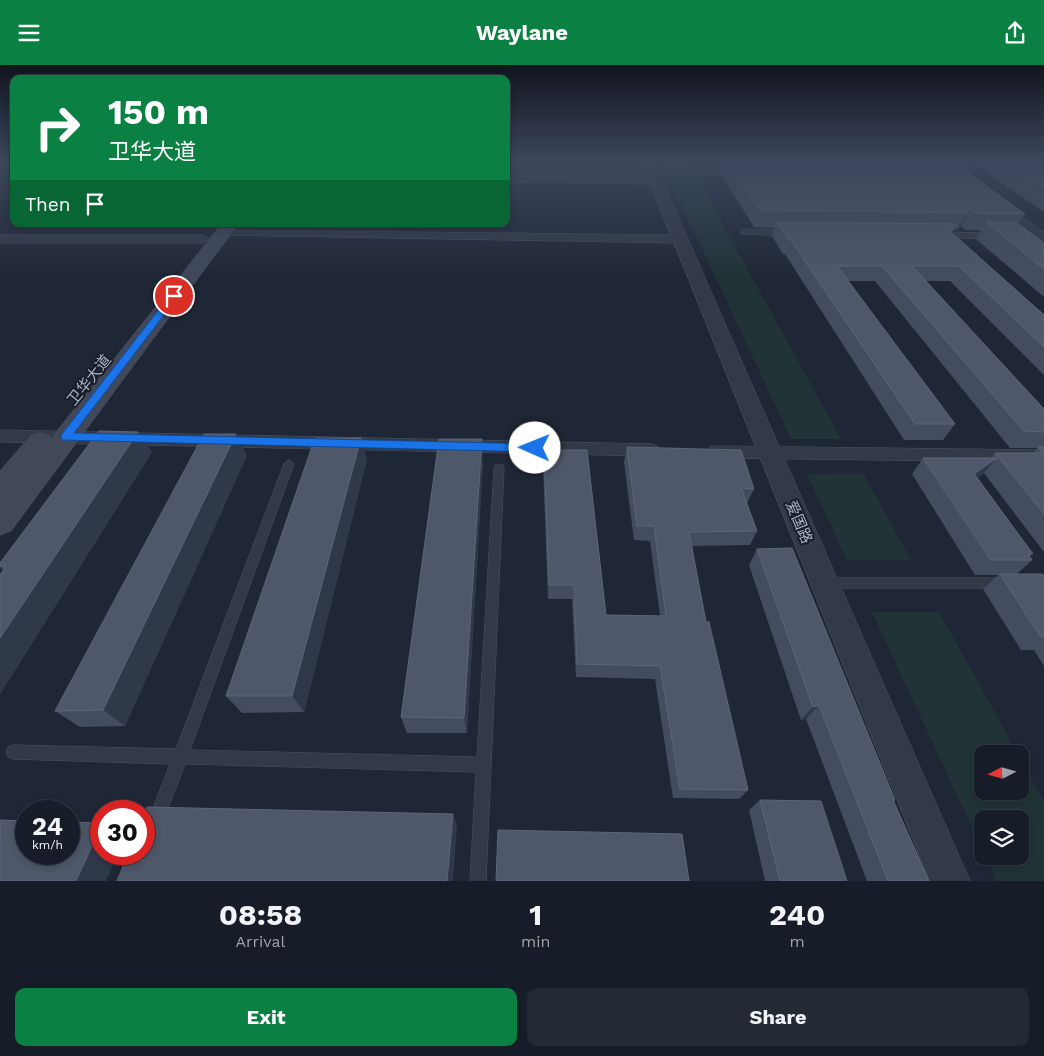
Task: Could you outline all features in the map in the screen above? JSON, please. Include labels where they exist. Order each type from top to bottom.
[{"type":"main road","name":"卫华大道","points":[[0,523],[55,437],[218,230]]},
{"type":"main road","name":"卫华大道","points":[[0,490],[55,437]]},
{"type":"street","name":"爱国路","points":[[664,200],[950,881]]},
{"type":"street","points":[[991,200],[1042,238]]},
{"type":"street","points":[[0,239],[218,230],[681,239]]},
{"type":"street","points":[[746,232],[815,233]]},
{"type":"street","points":[[922,235],[1042,238]]},
{"type":"street","points":[[0,435],[671,451]]},
{"type":"street","points":[[701,451],[1044,457]]},
{"type":"lane","points":[[155,823],[289,464]]},
{"type":"lane","points":[[478,881],[499,468]]},
{"type":"lane","points":[[824,583],[1014,583]]},
{"type":"lane","points":[[13,752],[484,765]]},
{"type":"shaded area","points":[[679,200],[709,200],[841,439],[791,439]]},
{"type":"shaded area","points":[[863,473],[911,560],[847,560],[807,474]]},
{"type":"shaded area","points":[[872,612],[939,612],[1013,745],[974,745],[974,800],[1029,800],[1029,774],[1044,801],[1044,881],[997,881],[990,865],[1029,865],[1029,810],[974,810],[974,832]]},
{"type":"building","points":[[752,200],[1006,200],[1025,214],[975,213],[970,209],[967,213],[759,210]]},
{"type":"building","points":[[776,222],[957,224],[951,232],[1044,315],[1044,347],[959,266],[912,266],[1044,409],[1044,432],[1024,431],[882,266],[837,266],[955,424],[915,424],[790,239],[788,239]]},
{"type":"building","points":[[986,222],[1017,223],[1044,243],[1044,269]]},
{"type":"building","points":[[99,431],[138,432],[0,638],[0,575],[6,566],[0,566],[0,563]]},
{"type":"building","points":[[204,434],[236,434],[103,710],[55,711]]},
{"type":"building","points":[[315,438],[361,438],[292,696],[226,696]]},
{"type":"building","points":[[439,439],[482,439],[464,718],[401,717]]},
{"type":"building","points":[[627,447],[741,450],[754,489],[741,488],[757,531],[689,532],[706,622],[709,622],[748,790],[680,789],[660,666],[577,664],[574,585],[549,585],[544,450],[587,450],[606,615],[666,616],[654,526],[637,526]]},
{"type":"building","points":[[1038,447],[1044,447],[1044,514],[995,453],[1043,453]]},
{"type":"building","points":[[923,458],[997,458],[974,474],[1033,554],[1028,554],[1032,560],[991,560]]},
{"type":"building","points":[[792,548],[895,800],[893,800],[929,881],[888,881],[819,705],[813,707],[757,549]]},
{"type":"building","points":[[1000,574],[1042,574],[1044,576],[1044,636],[1040,636]]},
{"type":"building","points":[[760,800],[821,801],[847,881],[780,881]]},
{"type":"building","points":[[155,807],[453,814],[447,881],[117,881],[124,865],[155,865]]},
{"type":"building","points":[[0,820],[15,821],[15,865],[80,865],[80,822],[90,823],[90,850],[76,881],[0,881]]},
{"type":"building","points":[[498,830],[682,834],[689,881],[496,881]]},
{"type":"route","points":[[174,296],[66,437],[535,448]]}]
